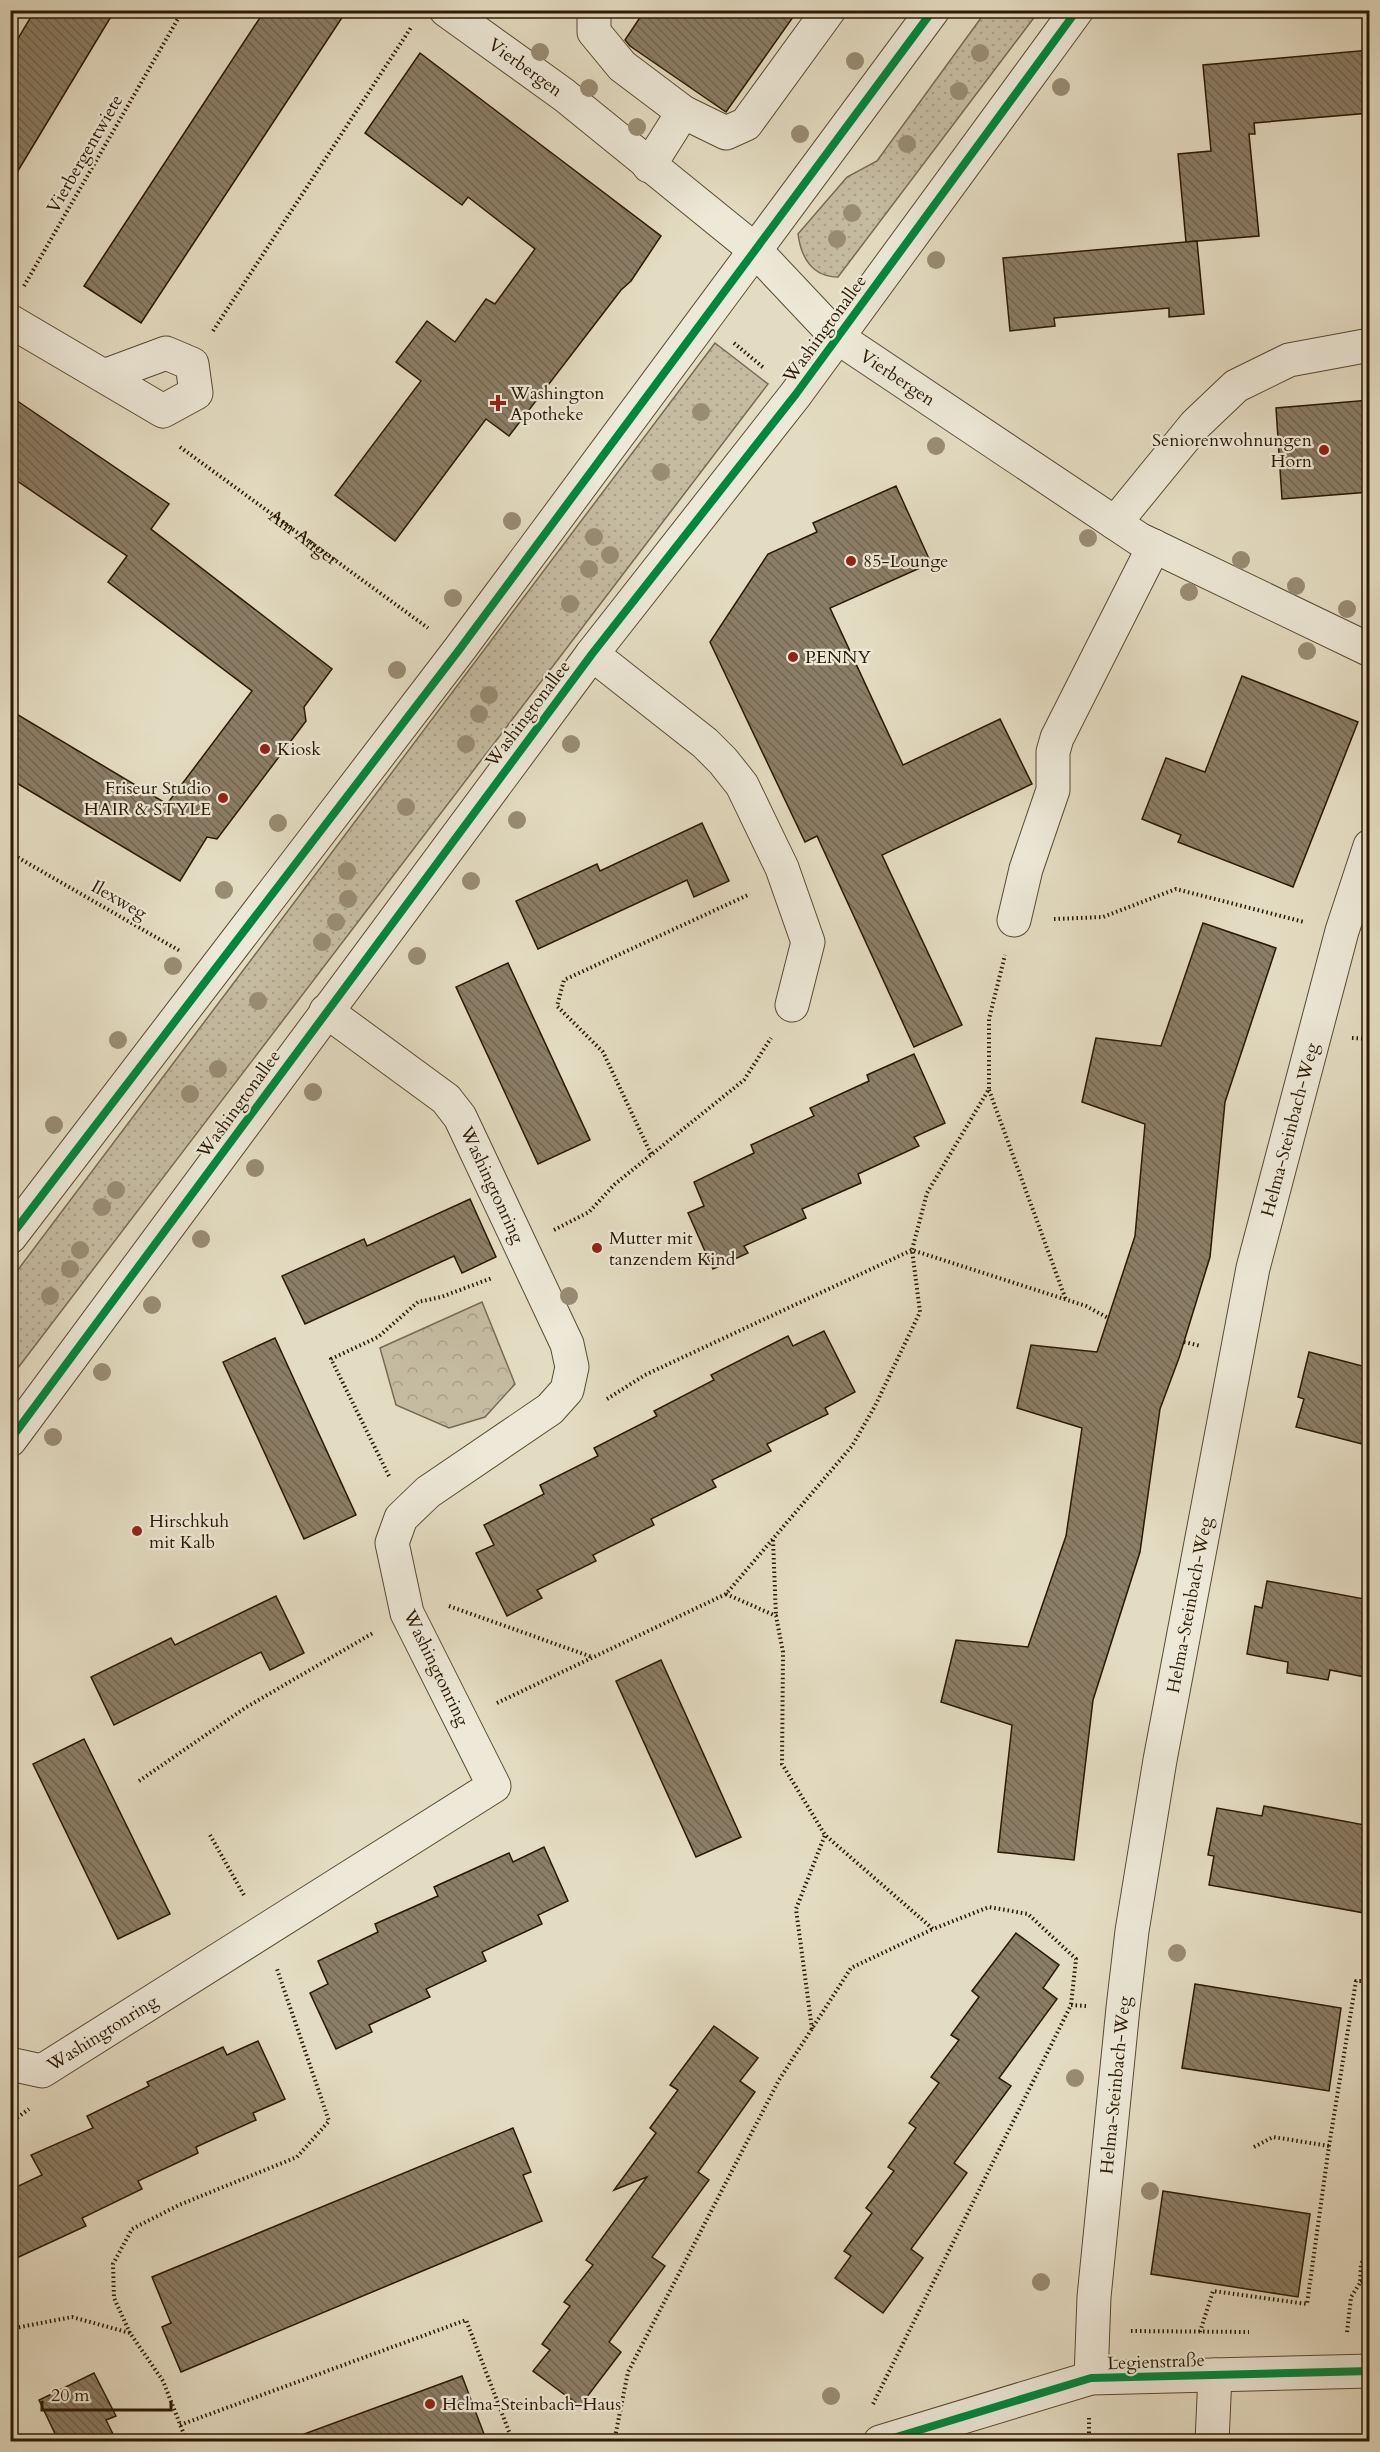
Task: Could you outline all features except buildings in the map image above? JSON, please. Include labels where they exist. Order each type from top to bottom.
[{"type":"street","points":[[594,10],[594,33],[622,66],[683,112],[726,133],[747,124],[829,10]]},
{"type":"street","points":[[10,1237],[459,650],[933,10]]},
{"type":"street","name":"Washingtonallee","points":[[10,1440],[592,654],[796,394],[1077,10]]},
{"type":"street","name":"Vierbergen","points":[[431,15],[564,95],[755,250],[837,337],[1115,523],[1154,546],[1370,650]]},
{"type":"street","points":[[649,166],[683,112]]},
{"type":"street","points":[[15,307],[104,376],[163,411],[196,393],[192,364],[166,353],[104,376]]},
{"type":"street","points":[[1115,523],[1195,425],[1236,386],[1289,360],[1370,345]]},
{"type":"street","points":[[1014,920],[1022,882],[1053,790],[1053,752],[1057,738],[1154,546]]},
{"type":"street","name":"Washingtonallee","points":[[592,654],[705,743],[729,767],[742,785],[785,878],[808,942],[792,1005]]},
{"type":"street","name":"Helma-Steinbach-Weg","points":[[1091,2378],[1091,2331],[1123,2007],[1132,1932],[1161,1750],[1253,1268],[1342,931],[1370,846]]},
{"type":"street","name":"Washingtonring","points":[[10,2064],[42,2071],[494,1786],[404,1601],[392,1543],[401,1518],[428,1492],[550,1409],[567,1390],[572,1367],[567,1344],[460,1117],[446,1099],[326,1011]]},
{"type":"street","name":"Legienstraße","points":[[880,2442],[1091,2378],[1370,2371]]},
{"type":"street","points":[[1212,2442],[1215,2375]]},
{"type":"path","points":[[192,364],[431,15]]},
{"type":"path","points":[[704,319],[796,394]]},
{"type":"path","points":[[651,1155],[603,1052],[557,1006],[564,980],[785,878]]},
{"type":"path","points":[[1066,1300],[989,1089],[989,1019],[1014,920],[1102,917],[1176,889],[1342,931]]},
{"type":"path","points":[[407,1512],[331,1359],[378,1337],[418,1302],[441,1297],[525,1256],[589,1212],[615,1184],[744,1080],[792,1005]]},
{"type":"path","points":[[461,1720],[726,1594],[852,1446],[880,1395],[920,1312],[912,1250],[927,1193],[989,1089]]},
{"type":"path","points":[[567,1390],[600,1403],[645,1374],[912,1250],[1086,1306],[1108,1318]]},
{"type":"path","points":[[773,1540],[776,1616],[783,1652],[782,1764],[825,1835],[933,1929]]},
{"type":"path","points":[[726,1594],[776,1616]]},
{"type":"path","points":[[139,1781],[404,1601],[592,1657]]},
{"type":"path","points":[[187,2442],[163,2381],[130,2332],[114,2298],[113,2264],[132,2229],[179,2205],[297,2157],[329,2121],[264,1931],[210,1835]]},
{"type":"path","points":[[812,2029],[796,1909],[825,1835]]},
{"type":"path","points":[[614,2442],[628,2372],[779,2080],[851,1968],[933,1929],[989,1907],[1029,1914],[1076,1959],[1071,2005],[870,2410]]},
{"type":"path","points":[[1200,2332],[1213,2291],[1307,2304],[1329,2146],[1356,1982],[1370,1982]]},
{"type":"path","points":[[1071,2005],[1123,2007]]},
{"type":"path","points":[[1254,2147],[1273,2137],[1329,2146]]},
{"type":"path","points":[[1335,2332],[1347,2332],[1351,2297],[1360,2283],[1361,2264],[1370,2248]]},
{"type":"path","points":[[1360,2283],[1370,2278]]},
{"type":"path","points":[[10,2329],[72,2317],[130,2332]]},
{"type":"path","points":[[180,2425],[466,2320],[513,2442]]},
{"type":"path","points":[[1091,2331],[1257,2332]]},
{"type":"green space","points":[[986,11],[1039,11],[838,277],[821,274],[805,258],[798,234],[847,177],[877,161]]},
{"type":"green space","points":[[715,343],[768,384],[11,1377],[11,1279]]},
{"type":"green space","points":[[482,1302],[515,1384],[485,1417],[449,1428],[396,1405],[380,1348]]},
{"type":"cycle path","points":[[10,1237],[459,650],[933,10]]},
{"type":"cycle path","points":[[10,1440],[592,654],[796,394],[1077,10]]},
{"type":"cycle path","points":[[880,2442],[1091,2378],[1370,2371]]},
{"type":"place","name":"Washington Apotheke","points":[[498,403]]},
{"type":"place","name":"Seniorenwohnungen Horn","points":[[1324,450]]},
{"type":"place","name":"85-Lounge","points":[[851,561]]},
{"type":"place","name":"PENNY","points":[[793,657]]},
{"type":"place","name":"Kiosk","points":[[265,749]]},
{"type":"place","name":"Friseur Studio HAIR & STYLE","points":[[223,798]]},
{"type":"place","name":"Mutter mit tanzendem Kind","points":[[597,1248]]},
{"type":"place","name":"Hirschkuh mit Kalb","points":[[137,1531]]},
{"type":"place","name":"Helma-Steinbach-Haus","points":[[430,2404]]}]
